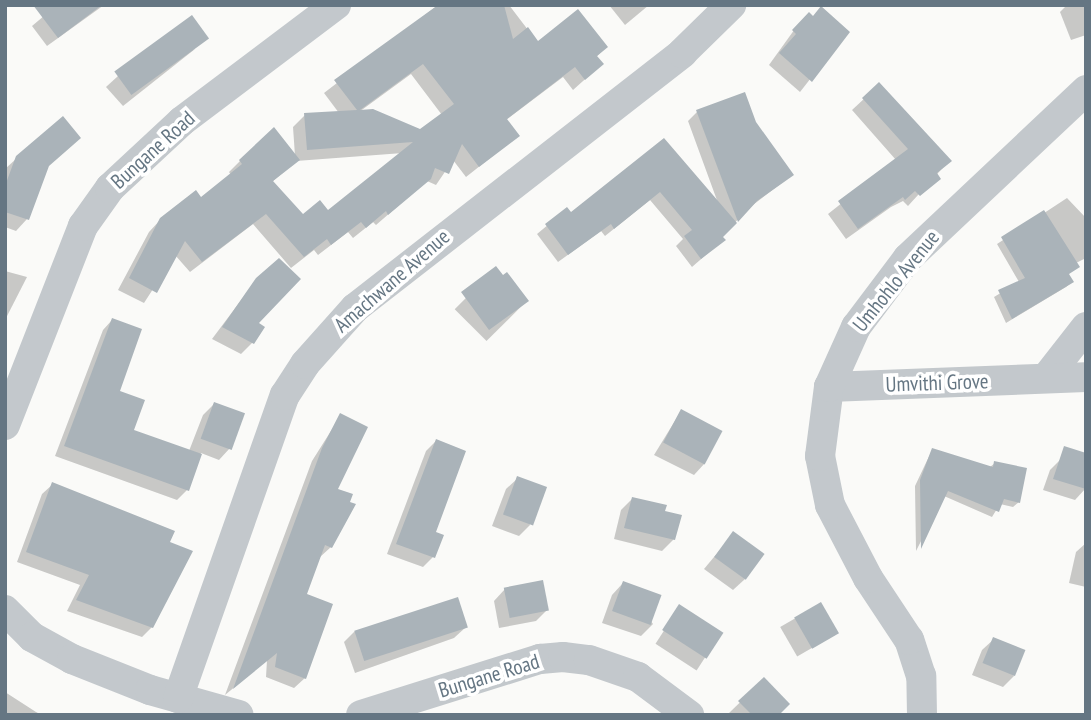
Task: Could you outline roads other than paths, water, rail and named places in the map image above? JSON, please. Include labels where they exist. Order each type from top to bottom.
[{"type":"street","name":"Bungane Road","points":[[5,425],[83,226],[110,188],[183,121],[336,5]]},
{"type":"street","name":"Amachwane Avenue","points":[[177,698],[285,395],[305,364],[355,308],[681,54],[731,5]]},
{"type":"street","name":"Umhohlo Avenue","points":[[922,715],[921,676],[909,639],[868,578],[830,505],[820,456],[829,387],[856,327],[908,258],[1086,89]]},
{"type":"street","points":[[1046,378],[1086,327]]},
{"type":"street","name":"Umvithi Grove","points":[[829,387],[1086,377]]},
{"type":"street","points":[[5,610],[32,637],[55,651],[177,698],[239,715]]},
{"type":"street","name":"Bungane Road","points":[[360,715],[540,659],[563,657],[589,660],[638,677],[689,715]]}]
